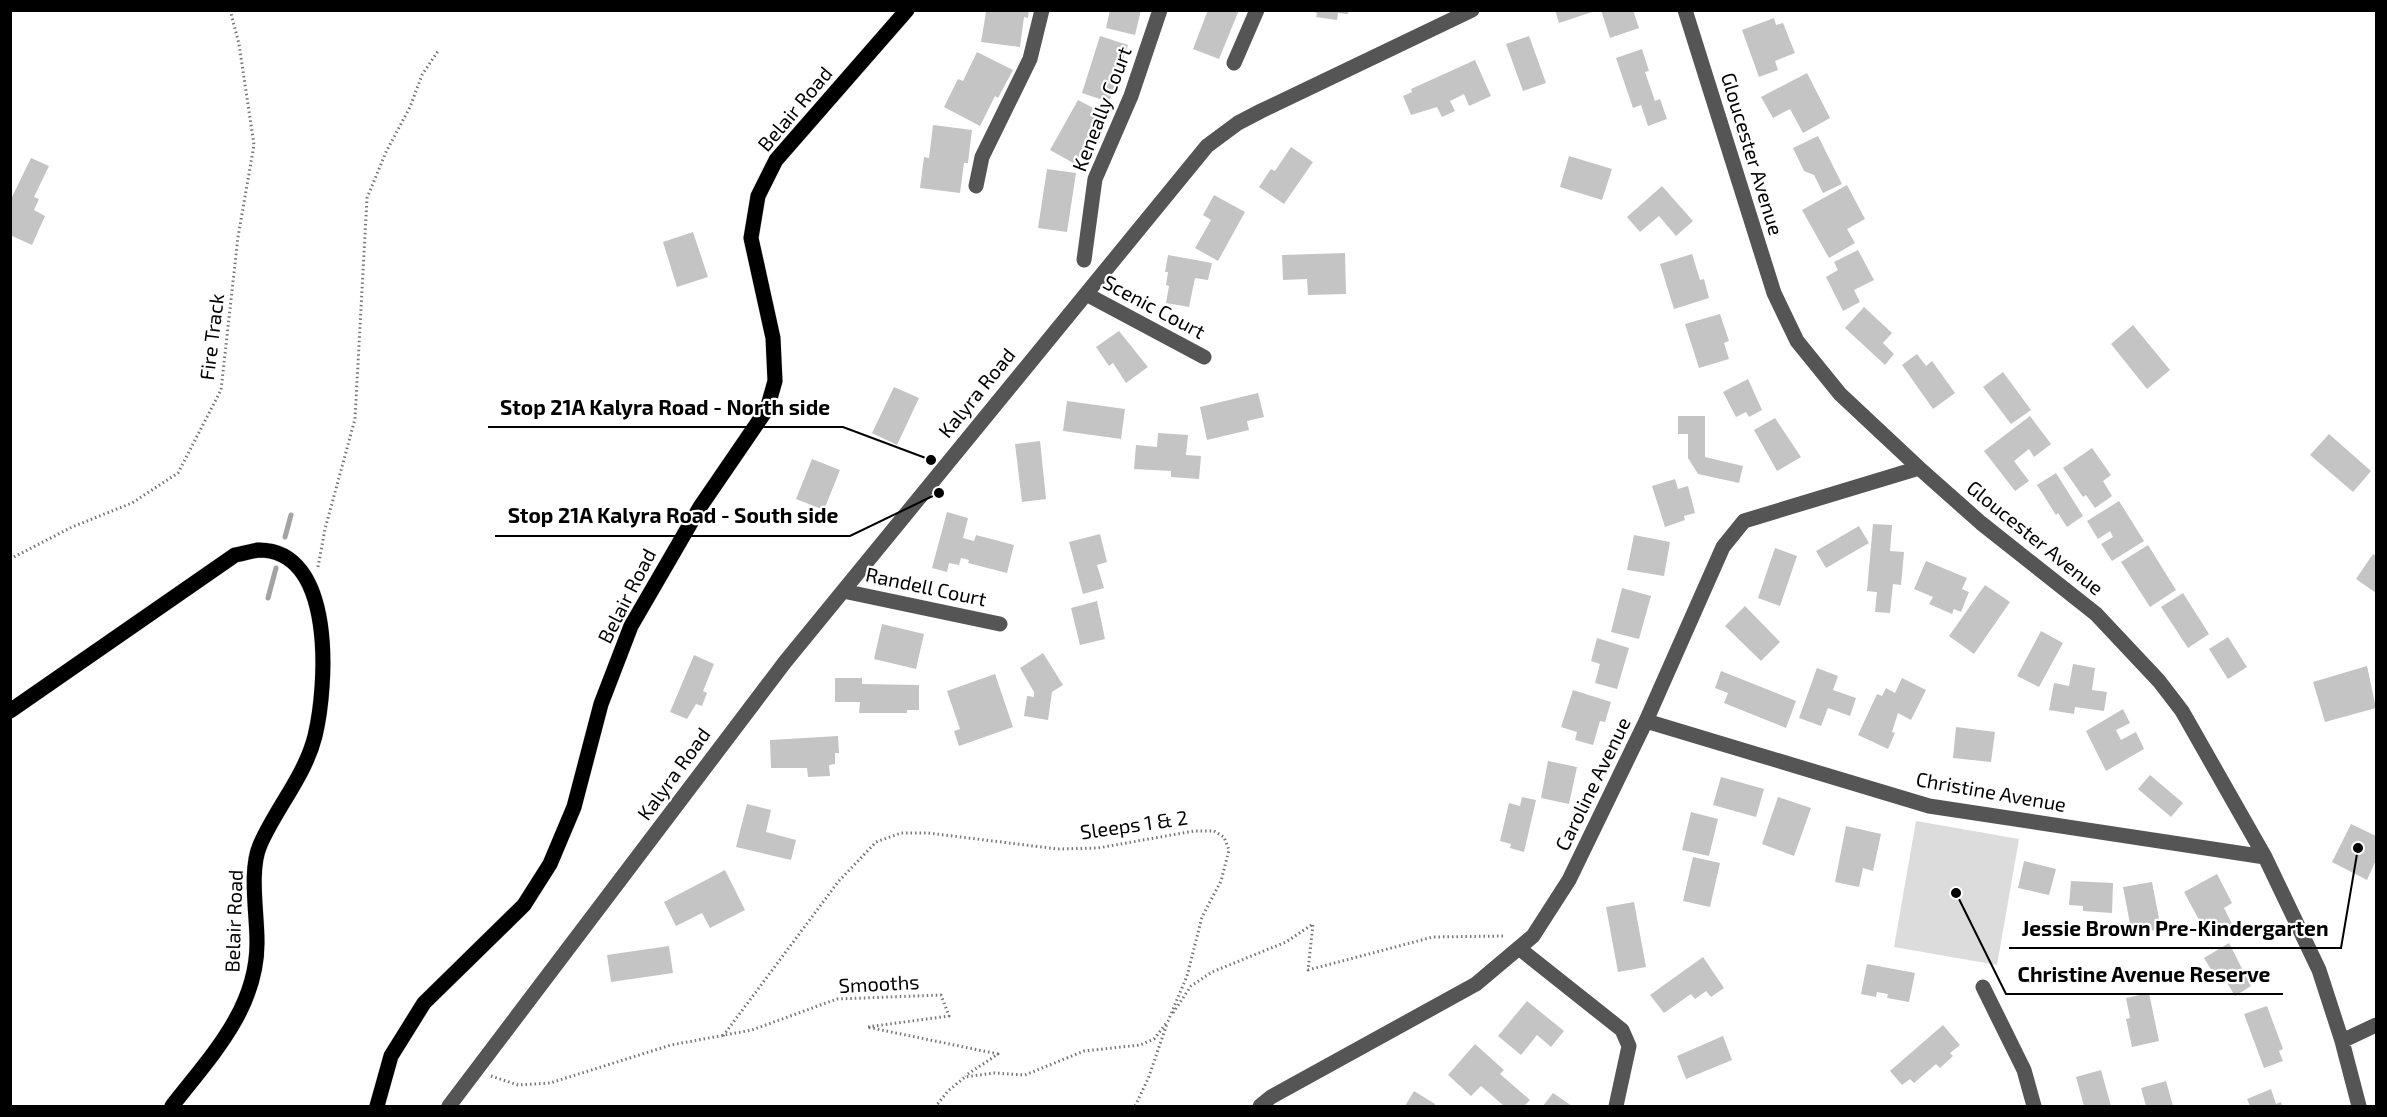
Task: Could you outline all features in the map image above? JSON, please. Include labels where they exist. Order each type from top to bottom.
[{"type":"main road","name":"Belair Road","points":[[376,1107],[391,1056],[424,1003],[524,905],[550,864],[574,807],[601,704],[631,626],[700,507],[767,409],[775,381],[773,338],[751,238],[758,196],[776,160],[907,10]]},
{"type":"main road","name":"Belair Road","points":[[10,711],[235,555],[258,550],[281,556],[294,564],[313,593],[323,640],[323,681],[315,737],[291,791],[259,847],[255,885],[257,943],[253,985],[242,1013],[172,1107]]},
{"type":"street","points":[[976,186],[982,157],[1030,59],[1042,10]]},
{"type":"street","name":"Keneally Court","points":[[1084,260],[1095,179],[1131,96],[1160,10]]},
{"type":"street","points":[[1234,63],[1257,10]]},
{"type":"street","name":"Kalyra Road","points":[[448,1107],[641,855],[734,728],[843,591],[1207,146],[1222,134],[1261,111],[1473,10]]},
{"type":"street","name":"Gloucester Avenue","points":[[1685,10],[1784,319],[1824,377],[1919,468],[1981,523],[2096,614],[2159,681],[2182,711],[2265,857],[2319,970],[2342,1041],[2359,1107]]},
{"type":"street","name":"Scenic Court","points":[[1086,294],[1204,357]]},
{"type":"street","name":"Caroline Avenue","points":[[1260,1107],[1271,1097],[1476,984],[1533,936],[1569,880],[1646,721],[1724,548],[1744,521],[1919,468]]},
{"type":"street","name":"Randell Court","points":[[843,591],[1000,624]]},
{"type":"street","name":"Christine Avenue","points":[[1646,721],[1929,806],[2265,857]]},
{"type":"street","points":[[1520,949],[1622,1030],[1629,1046],[1616,1107]]},
{"type":"street","points":[[1983,987],[2024,1070],[2034,1107]]},
{"type":"street","points":[[2342,1041],[2376,1025]]},
{"type":"path","name":"Fire Track","points":[[10,559],[72,527],[132,503],[178,473],[221,390],[238,237],[254,145],[239,44],[230,10]]},
{"type":"path","points":[[313,593],[325,529],[355,419],[367,198],[386,152],[410,107],[422,75],[438,51]]},
{"type":"path","name":"Sleeps 1 & 2","points":[[723,1036],[838,882],[876,842],[901,833],[928,833],[1058,849],[1098,848],[1194,831],[1214,831],[1224,837],[1229,850],[1221,881],[1202,917],[1187,976],[1168,1021],[1154,1039],[1140,1046],[1084,1051],[1025,1075],[993,1073],[965,1077],[959,1082]]},
{"type":"path","points":[[1135,1107],[1148,1079],[1168,1021],[1191,986],[1212,972],[1286,942],[1313,924],[1308,970],[1433,937],[1533,936]]},
{"type":"path","name":"Smooths","points":[[476,1071],[518,1085],[550,1083],[670,1046],[752,1030],[837,999],[941,995],[949,1016],[867,1027],[998,1054],[959,1082]]},
{"type":"path","points":[[936,1107],[959,1082]]},
{"type":"shaded area","points":[[1916,821],[2019,839],[1997,965],[1894,947]]},
{"type":"building","points":[[990,10],[1029,10],[1028,18],[1024,17],[1020,47],[981,42],[986,12]]},
{"type":"building","points":[[1110,10],[1141,10],[1135,35],[1106,28]]},
{"type":"building","points":[[1208,10],[1239,10],[1219,59],[1193,49]]},
{"type":"building","points":[[1309,10],[1349,10],[1348,14],[1338,13],[1337,20],[1316,17],[1317,13]]},
{"type":"building","points":[[1555,10],[1595,10],[1595,11],[1559,23]]},
{"type":"building","points":[[1601,10],[1633,10],[1639,28],[1610,38]]},
{"type":"building","points":[[1774,18],[1776,25],[1783,23],[1795,53],[1775,61],[1778,70],[1759,77],[1742,30]]},
{"type":"building","points":[[1100,36],[1128,45],[1109,102],[1082,93]]},
{"type":"building","points":[[1529,36],[1546,83],[1523,91],[1506,44]]},
{"type":"building","points":[[1642,49],[1649,71],[1645,72],[1655,101],[1660,99],[1667,119],[1648,126],[1641,105],[1633,108],[1616,58]]},
{"type":"building","points":[[977,52],[1013,70],[998,98],[995,96],[980,126],[944,107],[958,79],[963,81]]},
{"type":"building","points":[[1475,60],[1491,96],[1469,106],[1464,94],[1450,101],[1455,111],[1442,117],[1437,107],[1411,115],[1403,96],[1412,92],[1411,89]]},
{"type":"building","points":[[1807,73],[1830,118],[1803,133],[1790,109],[1773,118],[1761,97]]},
{"type":"building","points":[[1078,100],[1103,113],[1075,164],[1050,150]]},
{"type":"building","points":[[933,125],[972,130],[968,163],[964,163],[960,193],[920,188],[924,157],[929,158]]},
{"type":"building","points":[[1818,136],[1842,184],[1823,193],[1814,175],[1804,171],[1793,148]]},
{"type":"building","points":[[1291,147],[1313,162],[1284,204],[1259,187],[1271,169],[1275,171]]},
{"type":"building","points":[[1569,156],[1612,169],[1602,200],[1560,187]]},
{"type":"building","points":[[31,158],[49,166],[34,197],[39,199],[34,210],[45,216],[32,245],[10,235],[10,201]]},
{"type":"building","points":[[1047,169],[1076,173],[1067,232],[1038,228]]},
{"type":"building","points":[[1847,185],[1865,219],[1847,229],[1855,243],[1829,258],[1802,210]]},
{"type":"building","points":[[1662,186],[1693,221],[1676,236],[1659,216],[1640,232],[1627,217]]},
{"type":"building","points":[[1214,195],[1245,212],[1218,261],[1195,248],[1211,220],[1203,215]]},
{"type":"building","points":[[693,232],[708,277],[677,287],[663,242]]},
{"type":"building","points":[[1858,250],[1874,280],[1854,290],[1860,302],[1843,311],[1826,277],[1838,270],[1834,262]]},
{"type":"building","points":[[1345,253],[1346,294],[1308,295],[1307,279],[1283,280],[1282,255]]},
{"type":"building","points":[[1692,254],[1700,280],[1704,279],[1709,298],[1674,309],[1660,264]]},
{"type":"building","points":[[1168,255],[1212,263],[1208,280],[1195,278],[1189,307],[1166,303],[1169,286],[1166,285],[1168,272],[1165,272]]},
{"type":"building","points":[[1864,307],[1892,333],[1883,343],[1894,354],[1885,365],[1845,328]]},
{"type":"building","points":[[1720,314],[1729,341],[1724,343],[1729,359],[1699,368],[1685,324]]},
{"type":"building","points":[[2133,325],[2170,370],[2147,389],[2111,344]]},
{"type":"building","points":[[1119,331],[1148,367],[1126,383],[1113,363],[1109,366],[1096,347]]},
{"type":"building","points":[[1917,354],[1926,366],[1932,361],[1955,393],[1933,409],[1902,365]]},
{"type":"building","points":[[2003,372],[2031,410],[2011,424],[1983,387]]},
{"type":"building","points":[[1748,379],[1762,410],[1749,417],[1746,412],[1736,417],[1723,392]]},
{"type":"building","points":[[894,387],[919,398],[897,445],[872,433]]},
{"type":"building","points":[[1258,393],[1264,417],[1247,421],[1249,430],[1207,440],[1200,407]]},
{"type":"building","points":[[1067,401],[1125,409],[1121,439],[1063,431]]},
{"type":"building","points":[[1678,416],[1705,416],[1705,457],[1743,466],[1739,483],[1698,474],[1688,458],[1688,434],[1678,434]]},
{"type":"building","points":[[2030,416],[2051,444],[2034,457],[2029,449],[2014,461],[2029,481],[2015,491],[1984,451]]},
{"type":"building","points":[[1775,418],[1801,457],[1777,471],[1754,430]]},
{"type":"building","points":[[1158,433],[1188,435],[1186,455],[1201,456],[1199,479],[1171,477],[1171,471],[1134,469],[1136,445],[1157,447]]},
{"type":"building","points":[[2329,434],[2371,471],[2353,492],[2310,455]]},
{"type":"building","points":[[1040,441],[1046,499],[1022,502],[1015,444]]},
{"type":"building","points":[[2092,448],[2111,475],[2103,481],[2112,496],[2095,508],[2086,495],[2083,497],[2063,468]]},
{"type":"building","points":[[812,459],[840,470],[824,510],[796,499]]},
{"type":"building","points":[[2056,473],[2083,516],[2067,527],[2058,513],[2056,515],[2037,485]]},
{"type":"building","points":[[1675,479],[1678,489],[1688,486],[1695,513],[1684,516],[1685,520],[1665,527],[1652,486]]},
{"type":"building","points":[[2119,501],[2144,541],[2112,561],[2101,544],[2113,537],[2110,531],[2098,539],[2087,521]]},
{"type":"building","points":[[947,512],[968,518],[963,538],[974,541],[976,535],[1014,545],[1007,573],[968,563],[969,560],[961,558],[959,565],[949,563],[947,572],[932,568]]},
{"type":"building","points":[[1873,524],[1892,525],[1890,551],[1904,552],[1901,585],[1893,584],[1890,613],[1875,612],[1877,592],[1867,591]]},
{"type":"building","points":[[1859,526],[1869,543],[1826,568],[1816,551]]},
{"type":"building","points":[[1100,534],[1107,562],[1097,565],[1104,588],[1083,594],[1069,542]]},
{"type":"building","points":[[1634,535],[1670,542],[1664,576],[1627,570]]},
{"type":"building","points":[[2148,545],[2176,590],[2150,607],[2121,562]]},
{"type":"building","points":[[1775,548],[1797,556],[1780,606],[1758,598]]},
{"type":"building","points":[[2373,554],[2376,556],[2376,593],[2356,579]]},
{"type":"building","points":[[1926,561],[1967,578],[1962,589],[1969,592],[1961,612],[1954,609],[1952,614],[1929,604],[1933,597],[1914,589]]},
{"type":"building","points":[[1985,585],[2010,602],[1974,654],[1949,636]]},
{"type":"building","points":[[1622,588],[1651,596],[1639,639],[1611,632]]},
{"type":"building","points":[[2183,593],[2209,634],[2188,648],[2161,607]]},
{"type":"building","points":[[1097,601],[1105,639],[1080,645],[1071,608]]},
{"type":"building","points":[[1745,606],[1780,642],[1761,661],[1725,626]]},
{"type":"building","points":[[882,624],[924,634],[916,669],[874,659]]},
{"type":"building","points":[[2041,631],[2063,643],[2039,687],[2017,676]]},
{"type":"building","points":[[2228,637],[2247,667],[2228,679],[2209,649]]},
{"type":"building","points":[[1597,638],[1629,648],[1617,689],[1595,683],[1600,664],[1591,661]]},
{"type":"building","points":[[1043,653],[1063,685],[1052,692],[1048,720],[1024,716],[1027,696],[1034,697],[1034,692],[1020,668]]},
{"type":"building","points":[[694,655],[714,664],[703,691],[707,693],[702,706],[696,704],[687,719],[670,712]]},
{"type":"building","points":[[2073,664],[2095,668],[2092,690],[2107,692],[2104,711],[2075,707],[2074,714],[2049,710],[2054,683],[2069,686]]},
{"type":"building","points":[[2367,666],[2376,708],[2325,722],[2313,682]]},
{"type":"building","points":[[1817,668],[1838,676],[1833,690],[1856,698],[1850,716],[1828,708],[1821,726],[1799,718]]},
{"type":"building","points":[[1721,671],[1796,701],[1786,728],[1724,703],[1728,693],[1715,688]]},
{"type":"building","points":[[995,674],[1013,727],[959,746],[954,731],[960,729],[947,691]]},
{"type":"building","points":[[835,678],[862,678],[862,684],[919,685],[919,710],[907,710],[907,713],[859,713],[860,702],[835,702]]},
{"type":"building","points":[[1902,678],[1926,690],[1911,720],[1898,713],[1892,732],[1895,733],[1888,749],[1858,735],[1877,694],[1882,696],[1886,688],[1895,693]]},
{"type":"building","points":[[1573,690],[1611,702],[1605,722],[1600,721],[1593,745],[1575,740],[1577,732],[1561,727]]},
{"type":"building","points":[[2123,709],[2130,723],[2116,730],[2121,740],[2136,732],[2144,749],[2106,771],[2086,731]]},
{"type":"building","points":[[1956,727],[1995,732],[1991,762],[1953,758]]},
{"type":"building","points":[[838,736],[839,753],[835,753],[835,764],[829,765],[830,776],[808,777],[807,768],[771,768],[770,740]]},
{"type":"building","points":[[1548,761],[1577,767],[1569,804],[1541,798]]},
{"type":"building","points":[[2150,775],[2183,803],[2171,817],[2138,789]]},
{"type":"building","points":[[1721,777],[1764,789],[1756,817],[1713,805]]},
{"type":"building","points":[[1522,797],[1536,800],[1524,852],[1510,848],[1511,844],[1500,841],[1509,803],[1520,806]]},
{"type":"building","points":[[1778,797],[1811,808],[1794,856],[1762,844]]},
{"type":"building","points":[[747,804],[771,810],[766,832],[796,840],[791,860],[736,847]]},
{"type":"building","points":[[1691,812],[1718,819],[1709,856],[1682,850]]},
{"type":"building","points":[[2351,824],[2376,836],[2376,860],[2367,880],[2332,862]]},
{"type":"building","points":[[1846,826],[1881,834],[1873,871],[1863,868],[1859,887],[1835,882]]},
{"type":"building","points":[[1693,857],[1720,863],[1710,907],[1683,901]]},
{"type":"building","points":[[2024,861],[2056,869],[2049,895],[2018,888]]},
{"type":"building","points":[[725,870],[745,910],[710,928],[702,913],[676,926],[664,902]]},
{"type":"building","points":[[2217,874],[2232,903],[2224,908],[2234,928],[2217,937],[2212,927],[2205,931],[2184,892]]},
{"type":"building","points":[[2071,881],[2113,883],[2112,913],[2083,911],[2083,906],[2069,905]]},
{"type":"building","points":[[2152,882],[2161,929],[2132,934],[2123,887]]},
{"type":"building","points":[[1634,902],[1646,967],[1618,972],[1606,907]]},
{"type":"building","points":[[2229,943],[2251,986],[2235,996],[2226,981],[2220,984],[2204,958]]},
{"type":"building","points":[[669,946],[673,973],[611,982],[607,955]]},
{"type":"building","points":[[1703,957],[1724,988],[1711,997],[1706,991],[1695,999],[1691,994],[1664,1013],[1650,995]]},
{"type":"building","points":[[1867,964],[1915,973],[1909,1002],[1887,998],[1888,994],[1877,992],[1876,997],[1861,994]]},
{"type":"building","points":[[2149,993],[2159,1041],[2132,1047],[2126,1019],[2130,1018],[2126,998]]},
{"type":"building","points":[[1527,1001],[1564,1031],[1551,1047],[1537,1035],[1521,1055],[1498,1036]]},
{"type":"building","points":[[2267,1006],[2283,1049],[2279,1051],[2283,1061],[2264,1068],[2244,1014]]},
{"type":"building","points":[[1943,1025],[1960,1045],[1950,1053],[1953,1056],[1940,1068],[1936,1064],[1914,1083],[1910,1079],[1902,1085],[1890,1071]]},
{"type":"building","points":[[1723,1036],[1732,1060],[1686,1079],[1677,1056]]},
{"type":"building","points":[[1475,1044],[1504,1070],[1500,1074],[1530,1100],[1524,1106],[1504,1106],[1481,1086],[1471,1096],[1448,1075]]},
{"type":"building","points":[[2101,1070],[2111,1106],[2084,1106],[2076,1077]]},
{"type":"building","points":[[2166,1081],[2173,1106],[2146,1106],[2141,1088]]},
{"type":"building","points":[[2271,1089],[2276,1104],[2281,1102],[2282,1106],[2250,1106],[2247,1099]]},
{"type":"building","points":[[1414,1091],[1435,1104],[1434,1106],[1405,1106]]},
{"type":"building","points":[[1553,1093],[1572,1106],[1543,1106]]},
{"type":"waterway","points":[[285,537],[291,515]]},
{"type":"waterway","points":[[268,598],[276,568]]},
{"type":"place","name":"Stop 21A Kalyra Road - North side","points":[[931,460]]},
{"type":"place","name":"Stop 21A Kalyra Road - South side","points":[[939,493]]},
{"type":"place","name":"Jessie Brown Pre-Kindergarten","points":[[2358,848]]},
{"type":"place","name":"Christine Avenue Reserve","points":[[1956,893]]}]
